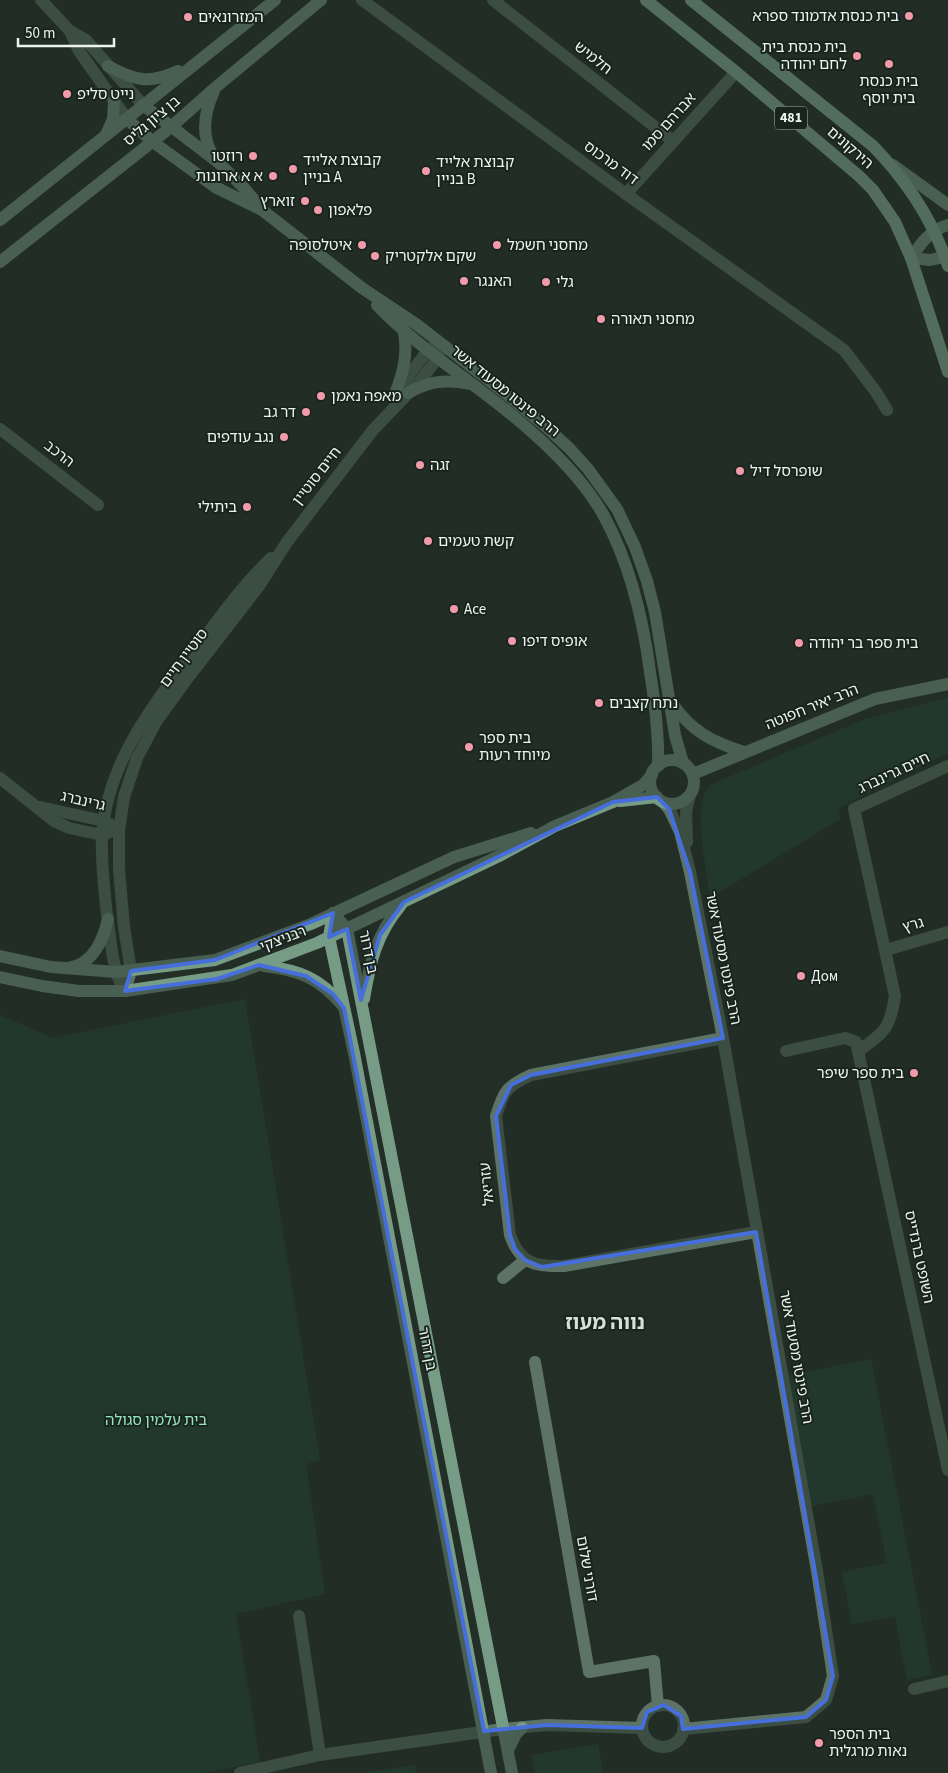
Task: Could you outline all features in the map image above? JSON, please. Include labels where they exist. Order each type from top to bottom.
[{"type":"main road","name":"הירקונים","points":[[646,0],[736,72],[859,176],[873,190],[895,222],[911,258]]},
{"type":"main road","name":"הירקונים","points":[[691,0],[873,146],[889,162]]},
{"type":"main road","name":"481","points":[[889,162],[922,206],[947,260]]},
{"type":"main road","name":"481","points":[[911,258],[948,372]]},
{"type":"street","points":[[41,0],[70,31],[86,40],[143,105]]},
{"type":"street","name":"בן ציון גליס","points":[[0,220],[275,0]]},
{"type":"street","name":"בן ציון גליס","points":[[0,262],[153,142],[321,0]]},
{"type":"street","name":"דוד מרכוס","points":[[362,0],[626,194],[844,350],[876,392],[886,410]]},
{"type":"street","name":"חלמיש","points":[[493,0],[673,141]]},
{"type":"street","points":[[70,31],[79,51],[127,119]]},
{"type":"street","points":[[108,66],[130,77],[147,80],[167,76],[196,62]]},
{"type":"street","name":"אברהם סמו","points":[[626,194],[736,72]]},
{"type":"street","points":[[216,87],[207,110],[204,130],[207,144],[218,163]]},
{"type":"street","points":[[105,136],[112,119],[114,102]]},
{"type":"street","name":"הרב פינטו מסעוד אשר","points":[[143,105],[218,163],[239,183],[262,210]]},
{"type":"street","name":"הרב פינטו מסעוד אשר","points":[[127,119],[153,142],[215,186],[262,210],[362,288],[416,324],[496,386],[570,448],[588,468],[617,509],[635,547],[655,612],[668,697]]},
{"type":"street","name":"הירקונים","points":[[889,162],[948,205]]},
{"type":"street","points":[[947,260],[911,258],[922,242],[934,231],[948,225]]},
{"type":"street","name":"הרב פינטו מסעוד אשר","points":[[362,288],[404,332],[517,419],[554,453],[579,480],[603,515],[632,584],[645,635],[659,744],[655,771]]},
{"type":"street","points":[[373,430],[395,394],[402,376],[406,360],[404,332]]},
{"type":"street","points":[[373,430],[408,394],[441,343]]},
{"type":"street","points":[[395,394],[433,354]]},
{"type":"street","points":[[408,394],[431,382],[445,380],[472,384]]},
{"type":"street","name":"הרכב","points":[[0,429],[98,505]]},
{"type":"street","name":"חיים סוטיין","points":[[286,542],[373,430]]},
{"type":"street","name":"סוטיין חיים","points":[[125,992],[116,972],[108,918],[103,871],[102,834],[109,800],[126,752],[146,717],[228,607],[286,542]]},
{"type":"street","name":"סוטיין חיים","points":[[125,992],[130,971],[120,878],[119,830],[124,797],[137,758],[156,722],[259,586],[286,542]]},
{"type":"street","name":"הרב יאיר חפוטה","points":[[693,774],[875,699],[948,684]]},
{"type":"street","points":[[668,697],[675,735],[683,763]]},
{"type":"street","points":[[668,697],[682,718],[702,734],[723,746],[744,752]]},
{"type":"street","points":[[676,760],[683,763],[693,774],[693,788],[690,795],[678,803],[670,804],[660,800],[651,787],[655,771],[668,761],[676,760]]},
{"type":"street","name":"חיים גרינברג","points":[[886,950],[854,809],[948,766]]},
{"type":"street","name":"רבניצקי","points":[[0,977],[42,986],[79,991],[125,992],[232,975],[273,961],[347,929],[501,855],[555,826],[613,802],[642,785],[655,771]]},
{"type":"street","name":"גרינברג","points":[[0,778],[54,821],[69,828],[102,834],[119,830]]},
{"type":"street","name":"הרב פינטו מסעוד אשר","points":[[690,795],[686,812],[686,831],[690,872]]},
{"type":"street","name":"הרב פינטו מסעוד אשר","points":[[660,800],[669,809],[680,832],[690,872],[723,1038],[817,1571],[833,1676],[826,1700],[806,1717],[683,1729]]},
{"type":"street","name":"רבניצקי","points":[[613,802],[660,800]]},
{"type":"street","name":"גרינברג","points":[[31,804],[104,821],[119,830]]},
{"type":"street","name":"רבניצקי","points":[[0,956],[64,969],[116,972],[216,960],[311,924],[454,857],[555,826]]},
{"type":"street","points":[[363,1009],[368,975],[380,934],[404,902]]},
{"type":"street","name":"בן דרור","points":[[333,913],[347,929],[512,1773]]},
{"type":"street","name":"בן דרור","points":[[333,913],[329,937],[491,1773]]},
{"type":"street","points":[[64,969],[75,967],[86,961],[95,952],[101,942],[108,918]]},
{"type":"street","name":"גרץ","points":[[886,950],[948,932]]},
{"type":"street","points":[[786,1051],[845,1038],[856,1042],[858,1052],[881,1035],[892,1017],[895,996],[886,950]]},
{"type":"street","points":[[259,965],[288,969],[306,976],[334,994],[344,1008]]},
{"type":"street","name":"עזריאל","points":[[525,1260],[515,1249],[510,1235],[496,1116],[501,1099],[511,1084],[531,1075],[723,1038]]},
{"type":"street","name":"השופט ברנדייס","points":[[858,1052],[945,1440],[948,1470]]},
{"type":"street","points":[[503,1278],[525,1260],[542,1267],[564,1266],[756,1232]]},
{"type":"street","name":"דורני שלום","points":[[535,1362],[588,1672],[654,1661],[658,1706]]},
{"type":"street","points":[[299,1616],[320,1756]]},
{"type":"street","points":[[914,1689],[948,1681]]},
{"type":"street","points":[[658,1706],[671,1707],[681,1716],[683,1729],[681,1735],[672,1744],[660,1746],[648,1741],[642,1728],[642,1722],[648,1712],[658,1706]]},
{"type":"street","points":[[240,1773],[320,1756],[484,1731],[547,1726],[642,1728]]},
{"type":"street","points":[[508,1750],[522,1728]]},
{"type":"highlighted area","points":[[657,797],[669,809],[690,872],[723,1038],[531,1075],[511,1085],[496,1116],[510,1235],[515,1249],[525,1260],[542,1267],[756,1232],[833,1676],[826,1700],[806,1717],[683,1729],[681,1716],[664,1705],[647,1712],[642,1728],[547,1725],[484,1731],[344,1008],[333,994],[306,976],[259,965],[217,979],[125,991],[131,971],[215,960],[333,913],[329,937],[347,929],[361,1000],[380,935],[404,902],[613,802]]},
{"type":"green space","points":[[948,698],[948,753],[839,808],[840,819],[710,898],[701,830],[701,816],[705,793],[712,784],[865,719]]},
{"type":"green space","name":"בית עלמין סגולה","points":[[245,999],[320,1460],[306,1464],[325,1594],[236,1614],[260,1762],[203,1773],[0,1773],[0,1015],[53,1038]]},
{"type":"green space","points":[[871,1359],[932,1675],[907,1680],[895,1616],[852,1624],[842,1572],[887,1563],[873,1494],[811,1506],[786,1376]]},
{"type":"green space","points":[[598,1744],[603,1773],[535,1773],[532,1755]]},
{"type":"green space","points":[[415,1765],[416,1773],[363,1773]]},
{"type":"place","name":"בית כנסת אדמונד ספרא","points":[[909,16]]},
{"type":"place","name":"המזרונאים","points":[[188,17]]},
{"type":"place","name":"בית כנסת בית לחם יהודה","points":[[857,56]]},
{"type":"place","name":"בית כנסת בית יוסף","points":[[889,64]]},
{"type":"place","name":"נייט סליפ","points":[[67,94]]},
{"type":"place","name":"רוזטו","points":[[253,156]]},
{"type":"place","name":"קבוצת אלייד בניין A","points":[[293,169]]},
{"type":"place","name":"קבוצת אלייד בניין B","points":[[426,171]]},
{"type":"place","name":"א א ארונות","points":[[273,176]]},
{"type":"place","name":"זוארץ","points":[[305,201]]},
{"type":"place","name":"פלאפון","points":[[318,210]]},
{"type":"place","name":"איטלסופה","points":[[362,245]]},
{"type":"place","name":"מחסני חשמל","points":[[497,245]]},
{"type":"place","name":"שקם אלקטריק","points":[[375,256]]},
{"type":"place","name":"האנגר","points":[[464,281]]},
{"type":"place","name":"גלי","points":[[546,282]]},
{"type":"place","name":"מחסני תאורה","points":[[601,319]]},
{"type":"place","name":"מאפה נאמן","points":[[321,396]]},
{"type":"place","name":"דר גב","points":[[306,412]]},
{"type":"place","name":"נגב עודפים","points":[[284,437]]},
{"type":"place","name":"זגה","points":[[420,465]]},
{"type":"place","name":"שופרסל דיל","points":[[740,471]]},
{"type":"place","name":"ביתילי","points":[[247,507]]},
{"type":"place","name":"קשת טעמים","points":[[428,541]]},
{"type":"place","name":"Ace","points":[[454,609]]},
{"type":"place","name":"אופיס דיפו","points":[[512,641]]},
{"type":"place","name":"בית ספר בר יהודה","points":[[799,643]]},
{"type":"place","name":"נתח קצבים","points":[[599,703]]},
{"type":"place","name":"בית ספר מיוחד רעות","points":[[469,747]]},
{"type":"place","name":"Дом","points":[[801,976]]},
{"type":"place","name":"בית ספר שיפר","points":[[914,1073]]},
{"type":"place","name":"בית הספר נאות מרגלית","points":[[819,1743]]},
{"type":"district","name":"נווה מעוז","points":[[605,1323]]}]
